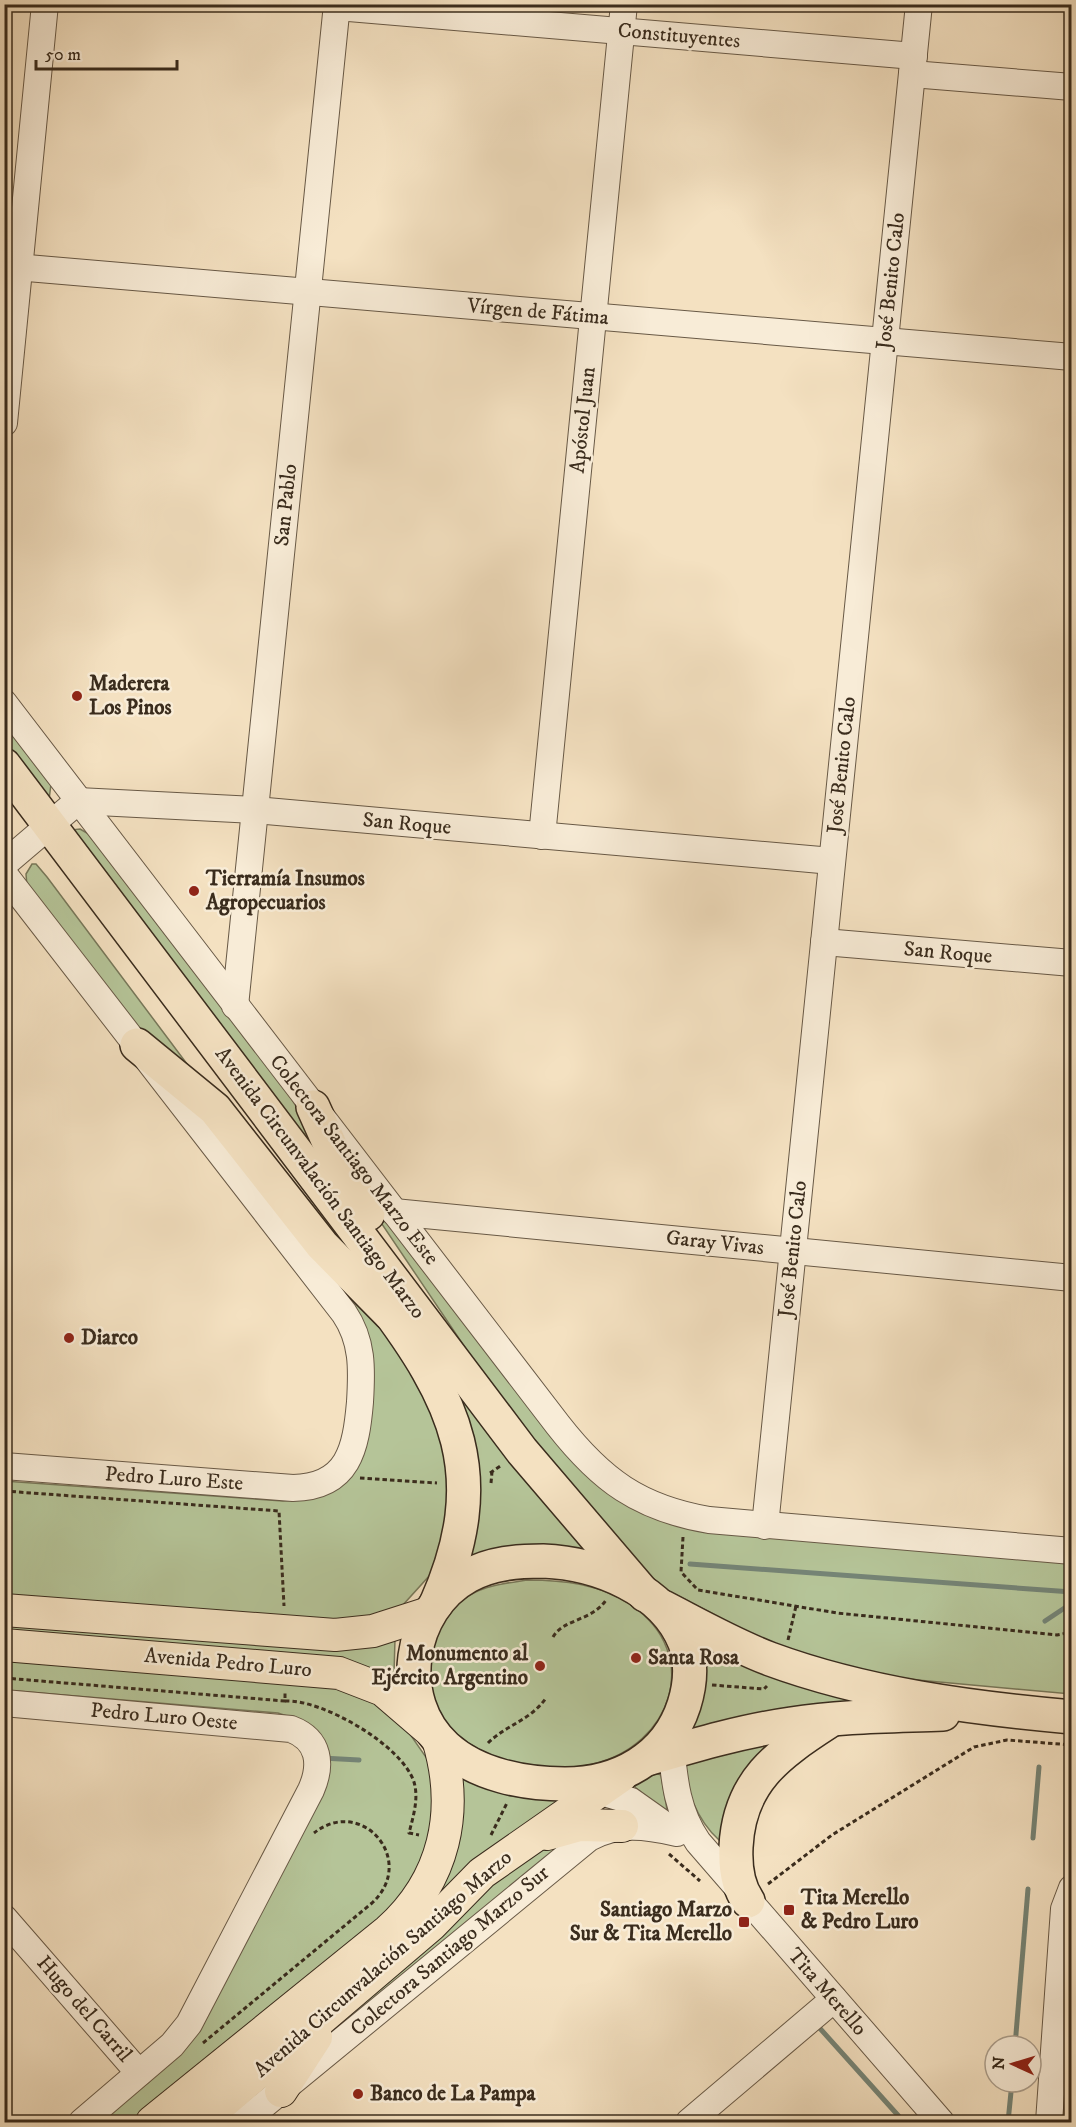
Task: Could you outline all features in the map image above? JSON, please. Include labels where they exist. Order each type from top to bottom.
[{"type":"highway","name":"Avenida Circunvalación Santiago Marzo","points":[[4,765],[42,832],[393,1318],[440,1390],[452,1420],[460,1451],[463,1492],[460,1530],[453,1560],[433,1609],[419,1635],[414,1675],[417,1701],[435,1736]]},
{"type":"highway","name":"Avenida Circunvalación Santiago Marzo","points":[[4,802],[42,832],[554,1490],[680,1633],[688,1658],[687,1698],[655,1754]]},
{"type":"highway","points":[[137,1045],[214,1110],[322,1245],[393,1318]]},
{"type":"highway","points":[[313,1107],[348,1184],[431,1307],[476,1389]]},
{"type":"highway","points":[[433,1609],[452,1587],[469,1576],[502,1564],[529,1561],[584,1566],[620,1579],[650,1599],[750,1650],[805,1670],[868,1687],[1011,1712],[1071,1717]]},
{"type":"highway","points":[[435,1736],[466,1762],[504,1776],[533,1782],[588,1787],[655,1754],[750,1731],[832,1719],[1011,1712]]},
{"type":"highway","points":[[754,1896],[738,1879],[735,1855],[738,1826],[746,1799],[760,1775],[778,1757],[832,1719]]},
{"type":"main road","name":"Avenida Pedro Luro","points":[[4,1610],[335,1635],[373,1632],[433,1609]]},
{"type":"main road","name":"Avenida Pedro Luro","points":[[4,1645],[339,1673],[383,1690],[435,1736]]},
{"type":"main road","name":"Avenida Circunvalación Santiago Marzo","points":[[152,2122],[388,1931],[414,1904],[435,1868],[447,1816],[447,1776],[435,1736]]},
{"type":"main road","name":"Avenida Circunvalación Santiago Marzo","points":[[200,2122],[432,1925],[482,1873],[523,1843],[588,1787]]},
{"type":"main road","points":[[523,1843],[572,1826],[622,1826]]},
{"type":"main road","points":[[280,2091],[336,2007]]},
{"type":"street","points":[[4,423],[11,267],[45,4]]},
{"type":"street","name":"Apóstol Juan","points":[[542,836],[624,4]]},
{"type":"street","name":"José Benito Calo","points":[[765,1526],[919,4]]},
{"type":"street","name":"Constituyentes","points":[[337,6],[621,31],[913,65],[1071,87]]},
{"type":"street","name":"San Pablo","points":[[235,1006],[337,6]]},
{"type":"street","name":"Vírgen de Fátima","points":[[11,267],[1071,357]]},
{"type":"street","name":"Colectora Santiago Marzo Este","points":[[4,703],[590,1465],[620,1486],[666,1510],[709,1520],[1071,1551]]},
{"type":"street","points":[[78,801],[42,832],[5,874],[332,1298],[354,1330],[362,1366],[357,1430],[347,1475]]},
{"type":"street","name":"San Roque","points":[[78,801],[255,810],[832,861]]},
{"type":"street","name":"San Roque","points":[[824,942],[1071,963]]},
{"type":"street","name":"Garay Vivas","points":[[394,1212],[1071,1278]]},
{"type":"street","name":"Pedro Luro Este","points":[[4,1466],[293,1488],[320,1484],[347,1475]]},
{"type":"street","name":"Pedro Luro Oeste","points":[[4,1703],[282,1728],[301,1733],[315,1748],[317,1769],[311,1790],[197,2011],[172,2045],[139,2073]]},
{"type":"street","name":"Tita Merello","points":[[655,1754],[708,1873]]},
{"type":"street","name":"Tita Merello","points":[[588,1787],[639,1805],[671,1842],[708,1873],[754,1896],[834,1999],[941,2122]]},
{"type":"street","name":"Colectora Santiago Marzo Sur","points":[[243,2122],[579,1845],[599,1833],[622,1826],[647,1827],[671,1842]]},
{"type":"street","points":[[1049,2122],[1064,1909],[1071,1888]]},
{"type":"street","name":"Hugo del Carril","points":[[4,1918],[139,2073]]},
{"type":"street","points":[[689,2122],[834,1999]]},
{"type":"street","points":[[82,2122],[139,2073]]},
{"type":"path","points":[[483,1478],[506,1462]]},
{"type":"path","points":[[347,1475],[440,1483]]},
{"type":"path","points":[[4,1491],[279,1511],[284,1611]]},
{"type":"path","points":[[684,1525],[681,1572],[698,1590],[837,1613],[1046,1634],[1071,1632]]},
{"type":"path","points":[[601,1597],[613,1601]]},
{"type":"path","points":[[552,1637],[559,1628],[593,1613],[607,1599]]},
{"type":"path","points":[[785,1650],[796,1606]]},
{"type":"path","points":[[4,1678],[309,1704],[369,1732],[386,1745],[404,1766],[414,1785],[415,1802],[410,1833],[426,1837]]},
{"type":"path","points":[[704,1685],[764,1689],[772,1682]]},
{"type":"path","points":[[285,1701],[286,1686]]},
{"type":"path","points":[[488,1743],[503,1729],[532,1715],[546,1698]]},
{"type":"path","points":[[481,1740],[494,1746]]},
{"type":"path","points":[[754,1896],[832,1835],[974,1747],[1007,1740],[1071,1745]]},
{"type":"path","points":[[488,1841],[510,1796]]},
{"type":"path","points":[[203,2037],[198,2048],[372,1903],[383,1891],[389,1876],[389,1860],[384,1845],[374,1833],[361,1825],[345,1822],[322,1827],[310,1837]]},
{"type":"path","points":[[671,1842],[708,1873]]},
{"type":"green space","points":[[5,721],[51,784],[49,800],[5,751]]},
{"type":"green space","points":[[80,829],[94,837],[290,1096],[348,1194],[71,830]]},
{"type":"green space","points":[[32,864],[36,864],[47,877],[205,1088],[141,1033],[27,886],[26,874]]},
{"type":"green space","points":[[195,1104],[383,1326],[445,1431],[448,1520],[430,1575],[401,1607],[361,1622],[5,1600],[4,1481],[283,1501],[305,1499],[330,1490],[371,1363]]},
{"type":"green space","points":[[362,1188],[537,1418],[634,1506],[1071,1558],[1071,1694],[885,1677],[773,1645],[667,1590],[638,1567],[518,1426],[359,1190]]},
{"type":"green space","points":[[451,1383],[586,1550],[526,1545],[499,1549],[468,1559]]},
{"type":"green space","points":[[527,1580],[581,1585],[607,1592],[631,1605],[654,1625],[667,1648],[672,1673],[669,1696],[659,1719],[642,1739],[620,1754],[593,1764],[574,1767],[531,1766],[488,1754],[469,1744],[453,1731],[441,1715],[430,1683],[430,1666],[432,1649],[446,1618],[470,1595],[498,1585]]},
{"type":"green space","points":[[4,1620],[395,1639],[394,1674],[389,1677],[5,1637]]},
{"type":"green space","points":[[701,1645],[893,1704],[691,1731],[700,1709]]},
{"type":"green space","points":[[4,1654],[319,1680],[366,1695],[405,1727],[428,1760],[439,1801],[412,1893],[134,2118],[132,2122],[94,2122],[186,2044],[319,1794],[302,1721],[278,1713],[5,1690]]},
{"type":"green space","points":[[778,1736],[722,1841],[719,1840],[705,1824],[693,1803],[687,1780],[687,1758]]},
{"type":"green space","points":[[655,1773],[661,1775],[668,1815],[635,1787],[635,1784]]},
{"type":"green space","points":[[456,1775],[510,1796],[561,1801],[186,2122],[167,2122],[406,1927]]},
{"type":"green space","points":[[574,1834],[333,2032],[347,2013],[519,1858]]},
{"type":"waterway","points":[[690,1564],[1072,1592]]},
{"type":"waterway","points":[[1045,1621],[1072,1603]]},
{"type":"waterway","points":[[322,1758],[359,1760]]},
{"type":"waterway","points":[[1033,1838],[1039,1767]]},
{"type":"waterway","points":[[1016,2034],[1028,1889]]},
{"type":"waterway","points":[[816,2024],[904,2122]]},
{"type":"waterway","points":[[1008,2122],[1011,2094]]},
{"type":"place","name":"Maderera Los Pinos","points":[[77,696]]},
{"type":"place","name":"Tierramía Insumos Agropecuarios","points":[[194,891]]},
{"type":"place","name":"Diarco","points":[[69,1338]]},
{"type":"place","name":"Santa Rosa","points":[[636,1658]]},
{"type":"place","name":"Monumento al Ejército Argentino","points":[[540,1666]]},
{"type":"place","name":"Tita Merello & Pedro Luro","points":[[789,1910]]},
{"type":"place","name":"Santiago Marzo Sur & Tita Merello","points":[[744,1922]]},
{"type":"place","name":"Banco de La Pampa","points":[[358,2094]]}]
